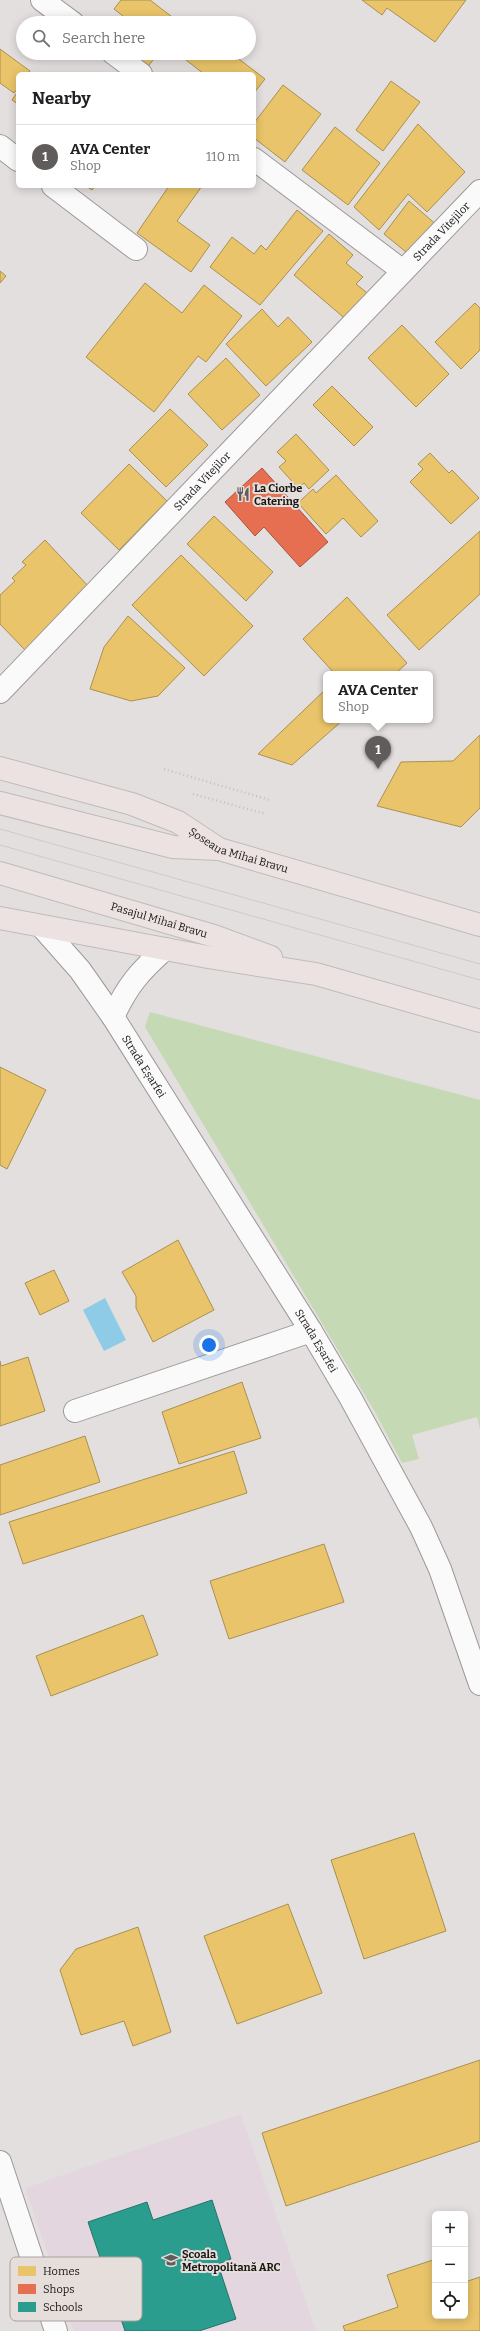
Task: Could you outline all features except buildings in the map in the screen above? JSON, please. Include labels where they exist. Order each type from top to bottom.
[{"type":"main road","name":"Șoseaua Mihai Bravu","points":[[0,768],[132,804],[178,822],[219,849],[480,925]]},
{"type":"main road","points":[[10,806],[173,847],[219,849]]},
{"type":"main road","name":"Pasajul Mihai Bravu","points":[[2,873],[214,936],[316,974]]},
{"type":"main road","points":[[0,918],[165,949],[316,974],[480,1021]]},
{"type":"street","points":[[42,0],[64,16]]},
{"type":"street","points":[[122,60],[138,72]]},
{"type":"street","points":[[0,146],[16,158]]},
{"type":"street","points":[[256,160],[404,271]]},
{"type":"street","points":[[56,188],[136,249]]},
{"type":"street","name":"Strada Vitejilor","points":[[6,686],[480,191]]},
{"type":"street","name":"Strada Eșarfei","points":[[42,927],[80,970],[113,1017],[311,1331],[350,1397],[421,1527],[440,1569],[480,1684]]},
{"type":"street","points":[[113,1017],[130,984],[141,970],[165,949]]},
{"type":"street","points":[[75,1412],[311,1331]]},
{"type":"street","points":[[0,2162],[31,2257]]},
{"type":"street","points":[[53,2321],[56,2331]]},
{"type":"path","points":[[164,769],[270,800]]},
{"type":"path","points":[[190,794],[266,814]]},
{"type":"shaded area","name":"Școala Metropolitană ARC","points":[[241,2114],[316,2331],[74,2331],[71,2321],[142,2321],[142,2257],[49,2257],[25,2188]]},
{"type":"green space","points":[[150,1012],[480,1100],[480,1429],[477,1417],[412,1435],[419,1459],[402,1463],[375,1412],[145,1027]]},
{"type":"water","points":[[105,1298],[126,1340],[104,1351],[83,1310]]},
{"type":"tram line","points":[[0,829],[480,964]]},
{"type":"tram line","points":[[0,845],[480,980]]},
{"type":"place","name":"La Ciorbe Catering","points":[[243,494]]},
{"type":"place","name":"AVA Center","points":[[378,769]]},
{"type":"place","name":"Școala Metropolitană ARC","points":[[171,2260]]}]
